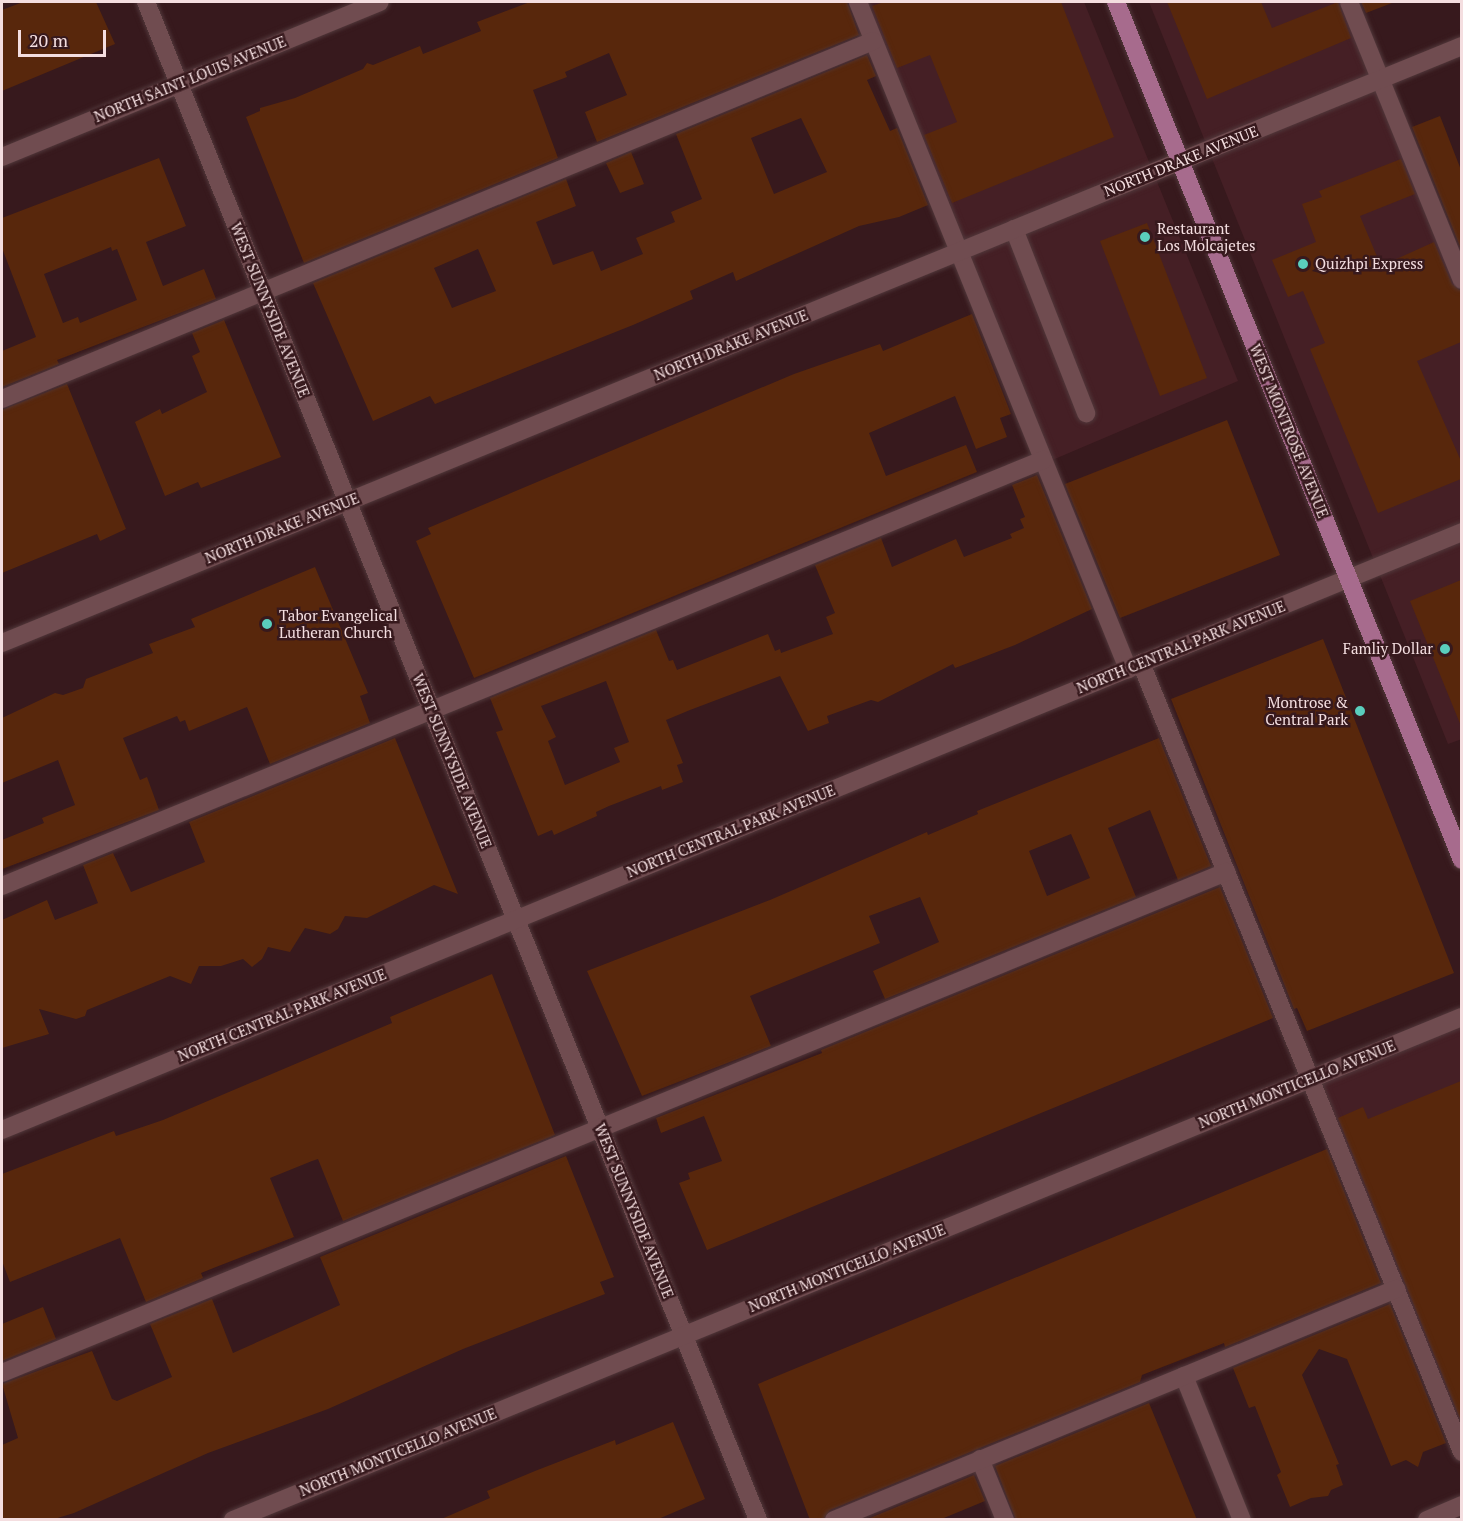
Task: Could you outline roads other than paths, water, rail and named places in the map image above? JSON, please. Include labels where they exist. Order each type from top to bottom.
[{"type":"main road","name":"WEST MONTROSE AVENUE","points":[[1116,2],[1461,860]]},
{"type":"street","name":"WEST SUNNYSIDE AVENUE","points":[[146,2],[758,1520]]},
{"type":"street","name":"NORTH SAINT LOUIS AVENUE","points":[[2,157],[379,2]]},
{"type":"street","points":[[858,2],[1043,460],[1226,872],[1461,1452]]},
{"type":"street","points":[[1349,2],[1461,280]]},
{"type":"street","points":[[2,399],[873,41]]},
{"type":"street","name":"NORTH DRAKE AVENUE","points":[[2,643],[1461,46]]},
{"type":"street","points":[[1014,229],[1086,413]]},
{"type":"street","points":[[2,886],[1043,460]]},
{"type":"street","name":"NORTH CENTRAL PARK AVENUE","points":[[2,1130],[1461,532]]},
{"type":"street","points":[[2,1373],[1226,872]]},
{"type":"street","name":"NORTH MONTICELLO AVENUE","points":[[233,1520],[1461,1017]]},
{"type":"street","points":[[834,1520],[1396,1289]]},
{"type":"street","points":[[1184,1376],[1242,1520]]},
{"type":"street","points":[[980,1460],[1005,1520]]},
{"type":"street","points":[[1427,1520],[1461,1505]]},
{"type":"place","name":"Restaurant Los Molcajetes","points":[[1145,237]]},
{"type":"place","name":"Quizhpi Express","points":[[1303,264]]},
{"type":"place","name":"Tabor Evangelical Lutheran Church","points":[[267,624]]},
{"type":"place","name":"Famliy Dollar","points":[[1445,649]]},
{"type":"place","name":"Montrose & Central Park","points":[[1360,711]]}]
